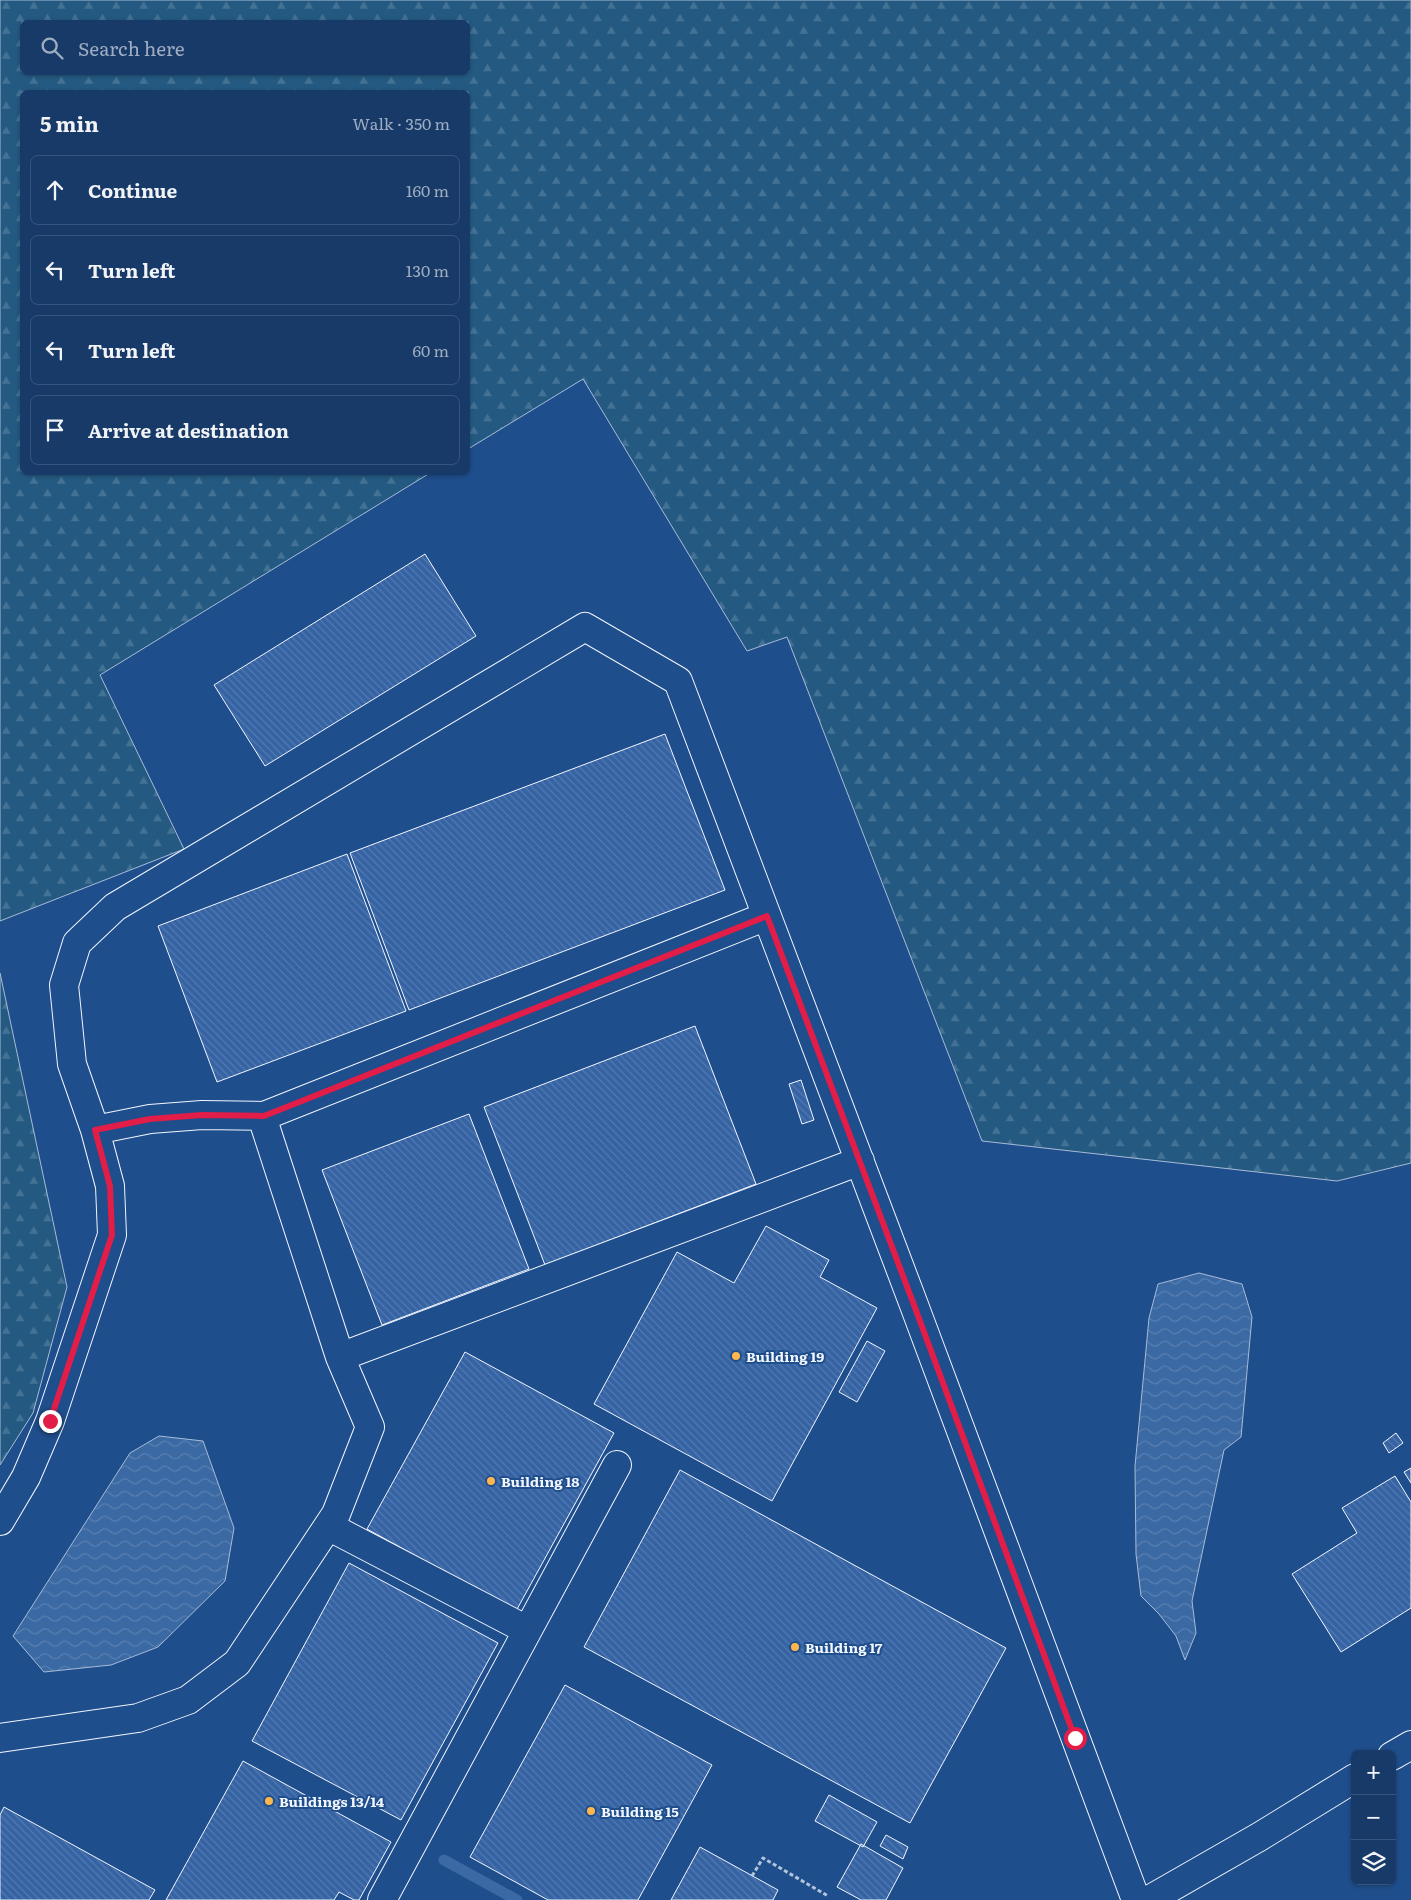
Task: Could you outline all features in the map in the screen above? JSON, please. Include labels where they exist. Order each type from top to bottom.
[{"type":"lane","points":[[0,1521],[26,1477],[50,1421],[112,1235],[110,1186],[95,1130],[72,1064],[64,985],[77,944],[115,907],[586,627],[678,681],[860,1161],[1136,1900]]},
{"type":"lane","points":[[95,1130],[159,1118],[202,1115],[264,1116],[767,916]]},
{"type":"lane","points":[[0,1738],[138,1718],[188,1700],[237,1663],[336,1514],[370,1428],[340,1358],[265,1126],[264,1116]]},
{"type":"lane","points":[[340,1358],[860,1161]]},
{"type":"lane","points":[[382,1900],[617,1465]]},
{"type":"lane","points":[[328,1526],[527,1630]]},
{"type":"lane","points":[[1396,1754],[1411,1745]]},
{"type":"lane","points":[[1149,1900],[1260,1837],[1351,1780]]},
{"type":"path","points":[[752,1876],[763,1858],[828,1896]]},
{"type":"green space","points":[[0,0],[1411,0],[1411,1163],[1337,1181],[982,1141],[787,637],[747,651],[583,379],[470,448],[470,90],[20,90],[20,475],[427,475],[100,675],[184,849],[0,921]]},
{"type":"green space","points":[[0,973],[67,1287],[33,1413],[0,1465]]},
{"type":"water","points":[[1199,1273],[1242,1284],[1252,1317],[1241,1437],[1224,1450],[1192,1601],[1196,1633],[1185,1660],[1176,1636],[1159,1614],[1141,1596],[1136,1554],[1135,1466],[1149,1318],[1158,1284]]},
{"type":"water","points":[[159,1436],[203,1441],[234,1528],[225,1581],[158,1647],[111,1665],[44,1672],[13,1636],[130,1453]]},
{"type":"building","points":[[425,554],[476,636],[265,766],[214,685]]},
{"type":"building","points":[[665,734],[725,890],[409,1010],[350,853]]},
{"type":"building","points":[[347,854],[406,1011],[217,1082],[158,926]]},
{"type":"building","points":[[695,1026],[756,1184],[545,1265],[484,1107]]},
{"type":"building","points":[[801,1080],[814,1120],[802,1124],[789,1084]]},
{"type":"building","points":[[469,1114],[529,1269],[382,1325],[322,1170]]},
{"type":"building","name":"Building 19","points":[[766,1226],[829,1260],[820,1277],[877,1308],[772,1501],[594,1404],[677,1252],[734,1283]]},
{"type":"building","points":[[867,1341],[885,1351],[857,1402],[839,1392]]},
{"type":"building","name":"Building 18","points":[[465,1352],[614,1433],[516,1611],[367,1529]]},
{"type":"building","points":[[1396,1433],[1403,1443],[1389,1453],[1383,1443]]},
{"type":"building","points":[[1411,1468],[1411,1483],[1404,1472]]},
{"type":"building","name":"Building 17","points":[[680,1470],[1006,1648],[910,1823],[584,1647]]},
{"type":"building","points":[[1395,1476],[1411,1502],[1411,1608],[1341,1652],[1292,1574],[1357,1533],[1342,1508]]},
{"type":"building","points":[[349,1563],[498,1643],[401,1820],[252,1741]]},
{"type":"building","name":"Building 15","points":[[565,1685],[712,1765],[638,1900],[548,1900],[470,1857]]},
{"type":"building","name":"Buildings 13/14","points":[[243,1761],[391,1842],[359,1900],[354,1900],[339,1892],[334,1900],[166,1900]]},
{"type":"building","points":[[829,1795],[877,1822],[863,1847],[815,1821]]},
{"type":"building","points":[[4,1807],[155,1890],[149,1900],[0,1900],[0,1815]]},
{"type":"building","points":[[886,1835],[908,1847],[903,1859],[880,1846]]},
{"type":"building","points":[[861,1844],[903,1868],[886,1900],[861,1900],[837,1887]]},
{"type":"building","points":[[700,1847],[778,1890],[773,1900],[671,1900]]},
{"type":"waterway","points":[[444,1860],[517,1900]]},
{"type":"place","name":"Building 19","points":[[736,1356]]},
{"type":"place","name":"Building 18","points":[[491,1481]]},
{"type":"place","name":"Building 17","points":[[795,1647]]},
{"type":"place","name":"Buildings 13/14","points":[[269,1801]]},
{"type":"place","name":"Building 15","points":[[591,1811]]},
{"type":"route","points":[[50,1421],[112,1235],[110,1186],[95,1130],[150,1119],[202,1115],[264,1116],[767,916],[1075,1738]]}]
